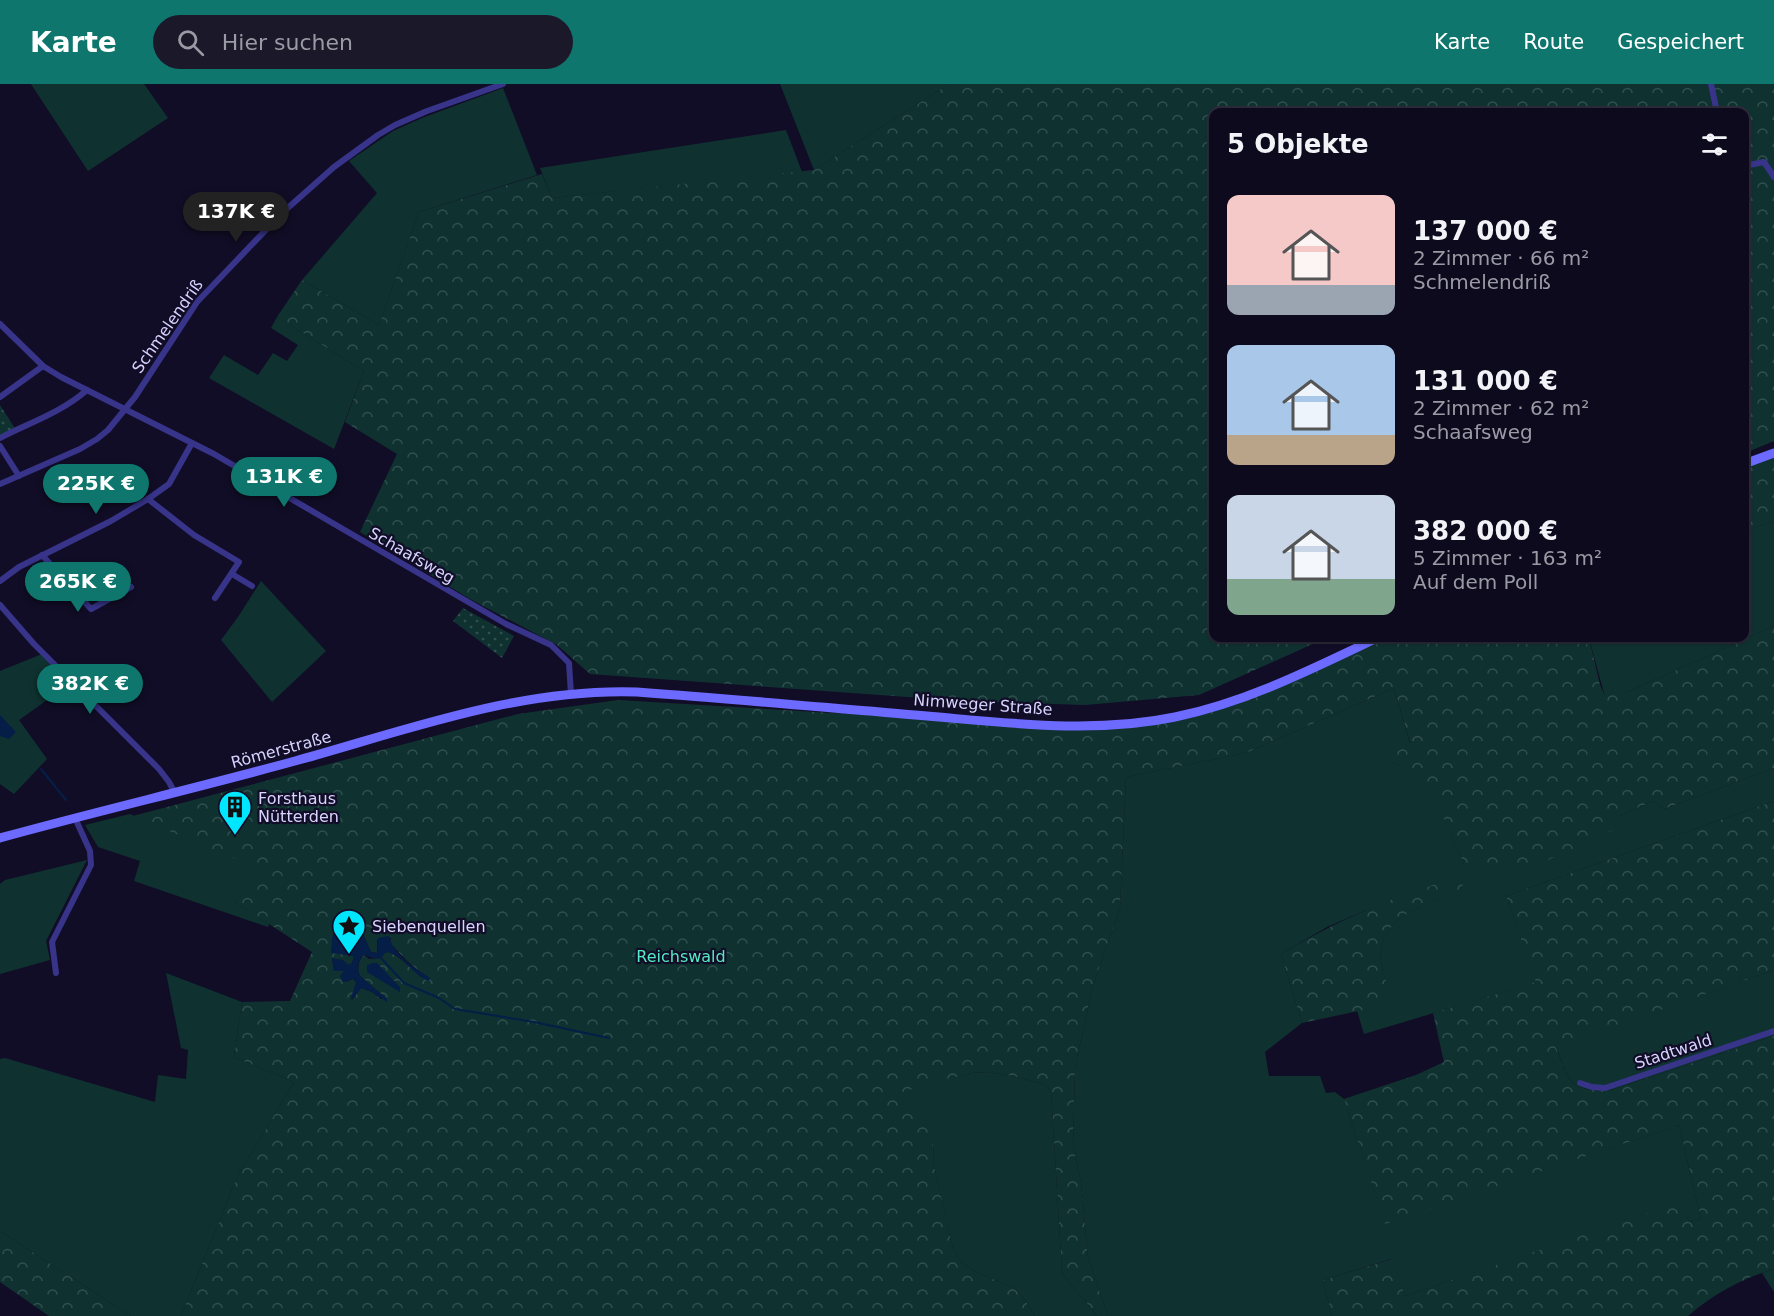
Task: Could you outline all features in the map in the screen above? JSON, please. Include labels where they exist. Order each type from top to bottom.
[{"type":"main road","points":[[1749,462],[1774,453]]},
{"type":"main road","name":"Nimweger Straße","points":[[571,694],[637,692],[998,722],[1072,726],[1123,724],[1176,717],[1255,694],[1368,642]]},
{"type":"main road","name":"Römerstraße","points":[[0,838],[175,793],[489,707],[571,694]]},
{"type":"street","name":"Schmelendriß","points":[[0,484],[80,449],[97,439],[113,424],[135,397],[197,302],[252,243],[313,184],[353,153],[395,125],[503,84]]},
{"type":"street","points":[[1711,84],[1716,108]]},
{"type":"street","points":[[1749,165],[1764,162],[1774,177]]},
{"type":"street","name":"Schaafsweg","points":[[0,324],[43,366],[61,377],[192,443],[267,484],[506,624],[551,645],[569,663],[571,694]]},
{"type":"street","points":[[0,397],[43,366]]},
{"type":"street","points":[[0,438],[48,415],[78,398],[87,390]]},
{"type":"street","points":[[0,581],[19,567],[111,521],[169,484],[192,443]]},
{"type":"street","points":[[0,446],[19,476]]},
{"type":"street","points":[[148,499],[194,534],[239,562],[215,598]]},
{"type":"street","points":[[42,555],[91,609],[131,587]]},
{"type":"street","points":[[232,574],[252,586]]},
{"type":"street","points":[[0,605],[34,644],[159,769],[170,782],[175,793]]},
{"type":"street","points":[[56,973],[52,942],[91,866],[90,851],[75,818]]},
{"type":"street","name":"Stadtwald","points":[[1580,1083],[1605,1088],[1774,1031]]},
{"type":"green space","points":[[31,84],[144,84],[168,118],[88,171]]},
{"type":"green space","points":[[780,84],[949,84],[814,170]]},
{"type":"green space","points":[[949,84],[1774,84],[1774,441],[1749,451],[1749,108],[1209,108],[1209,642],[1317,642],[1199,695],[1085,705],[963,701],[590,674],[557,645],[470,599],[360,532],[397,454],[345,422],[364,371],[277,317],[302,280],[379,325],[419,212],[542,174],[552,198],[814,170]]},
{"type":"green space","points":[[503,88],[537,175],[419,212],[379,325],[302,280],[377,193],[349,161],[393,131]]},
{"type":"green space","points":[[786,130],[802,172],[552,198],[540,168]]},
{"type":"green space","points":[[277,317],[364,371],[334,449],[209,378],[224,355],[258,375],[273,353],[287,361],[298,345],[271,328]]},
{"type":"green space","points":[[0,405],[16,430],[0,438]]},
{"type":"green space","points":[[1774,455],[1774,521],[1749,530],[1749,465]]},
{"type":"green space","points":[[1774,521],[1774,626],[1749,637],[1749,530]]},
{"type":"green space","points":[[261,581],[326,651],[272,702],[221,640]]},
{"type":"green space","points":[[463,608],[514,636],[502,658],[453,621]]},
{"type":"green space","name":"Reichswald","points":[[1774,626],[1774,768],[1664,809],[1653,801],[1617,817],[1615,829],[1522,872],[1464,864],[1424,775],[1392,762],[1393,747],[1410,743],[1394,688],[1246,753],[1126,777],[1120,908],[1093,985],[1075,1067],[1073,1147],[1081,1182],[1088,1258],[1108,1316],[1097,1316],[1062,1272],[1051,1092],[1046,1085],[987,1072],[971,1073],[891,1095],[928,1120],[933,1144],[934,1166],[953,1249],[962,1263],[974,1271],[1012,1287],[1021,1294],[1035,1316],[181,1316],[238,1175],[294,1082],[234,1057],[242,1002],[290,1001],[312,952],[235,902],[261,869],[133,816],[518,714],[618,700],[950,720],[1123,724],[1228,703],[1367,642],[1590,642],[1600,685],[1605,696],[1630,691],[1739,642],[1749,642],[1749,637]],"holes":[[[352,919],[357,921],[371,952],[377,953],[377,940],[391,938],[390,943],[428,977],[423,978],[399,957],[389,952],[382,953],[381,958],[369,959],[364,955],[360,959],[360,976],[387,999],[381,999],[361,988],[352,1000],[356,982],[353,979],[346,982],[340,976],[345,971],[334,971],[332,959],[343,960],[348,965],[352,963],[354,956],[347,955],[337,925]]]},
{"type":"green space","points":[[1590,642],[1739,642],[1630,691],[1605,697]]},
{"type":"green space","points":[[42,654],[71,683],[19,720],[47,759],[14,794],[0,784],[0,671]]},
{"type":"green space","points":[[1394,688],[1410,744],[1392,762],[1424,774],[1464,864],[1617,817],[1653,801],[1664,809],[1774,768],[1774,801],[1506,896],[1537,982],[1364,1034],[1357,1011],[1395,1003],[1383,972],[1381,954],[1384,939],[1403,917],[1461,890],[1463,877],[1364,911],[1327,927],[1281,954],[1302,1023],[1265,1052],[1269,1076],[1320,1076],[1326,1093],[1335,1092],[1344,1099],[1385,1223],[1679,1125],[1701,1219],[1689,1221],[1680,1203],[1405,1296],[1391,1259],[1323,1280],[1332,1316],[1108,1316],[1088,1258],[1081,1182],[1073,1147],[1075,1067],[1093,985],[1120,908],[1126,777],[1246,753]]},
{"type":"green space","points":[[1774,801],[1774,970],[1556,1047],[1568,1076],[1577,1086],[1608,1091],[1774,1036],[1774,1269],[1729,1288],[1688,1316],[1332,1316],[1323,1280],[1392,1259],[1405,1296],[1680,1202],[1689,1221],[1701,1219],[1679,1125],[1385,1224],[1344,1099],[1416,1075],[1444,1062],[1433,1013],[1536,982],[1506,896]]},
{"type":"green space","points":[[130,814],[262,869],[235,902],[269,924],[268,927],[134,881],[140,861],[98,847],[85,825]]},
{"type":"green space","points":[[87,860],[46,941],[50,960],[0,974],[0,884],[5,880]]},
{"type":"green space","points":[[1463,877],[1462,890],[1403,917],[1384,939],[1381,954],[1383,972],[1396,1003],[1302,1023],[1281,954],[1365,910],[1435,884]]},
{"type":"green space","points":[[1774,970],[1774,1036],[1608,1091],[1577,1086],[1564,1068],[1556,1046]]},
{"type":"green space","points":[[166,973],[242,1002],[234,1057],[294,1082],[238,1175],[181,1316],[131,1316],[0,1231],[0,1059],[5,1058],[155,1102],[158,1075],[186,1079],[188,1050],[181,1048]]},
{"type":"green space","points":[[987,1072],[1046,1085],[1051,1092],[1062,1272],[1097,1316],[1035,1316],[1021,1294],[1012,1287],[974,1271],[962,1263],[953,1249],[934,1166],[933,1144],[890,1094],[971,1073]]},
{"type":"green space","points":[[0,1231],[131,1316],[49,1316],[0,1282]]},
{"type":"green space","points":[[1774,1269],[1774,1292],[1762,1273]]},
{"type":"water","points":[[0,715],[16,732],[9,739],[0,736]]},
{"type":"water","points":[[349,919],[357,921],[371,952],[377,953],[378,938],[389,936],[400,955],[430,978],[429,981],[392,954],[386,952],[381,958],[364,955],[358,965],[360,976],[387,999],[387,1002],[361,988],[350,1001],[356,982],[353,979],[343,982],[340,976],[344,971],[334,971],[332,958],[343,960],[348,965],[352,963],[354,956],[331,953],[335,929]]},
{"type":"water","points":[[377,963],[400,987],[400,992],[367,972],[367,965]]},
{"type":"waterway","points":[[41,769],[66,800]]},
{"type":"waterway","points":[[381,958],[404,983],[439,998],[455,1009],[534,1022],[609,1038]]},
{"type":"place","name":"Forsthaus Nütterden","points":[[235,836]]},
{"type":"place","name":"Siebenquellen","points":[[349,955]]}]
